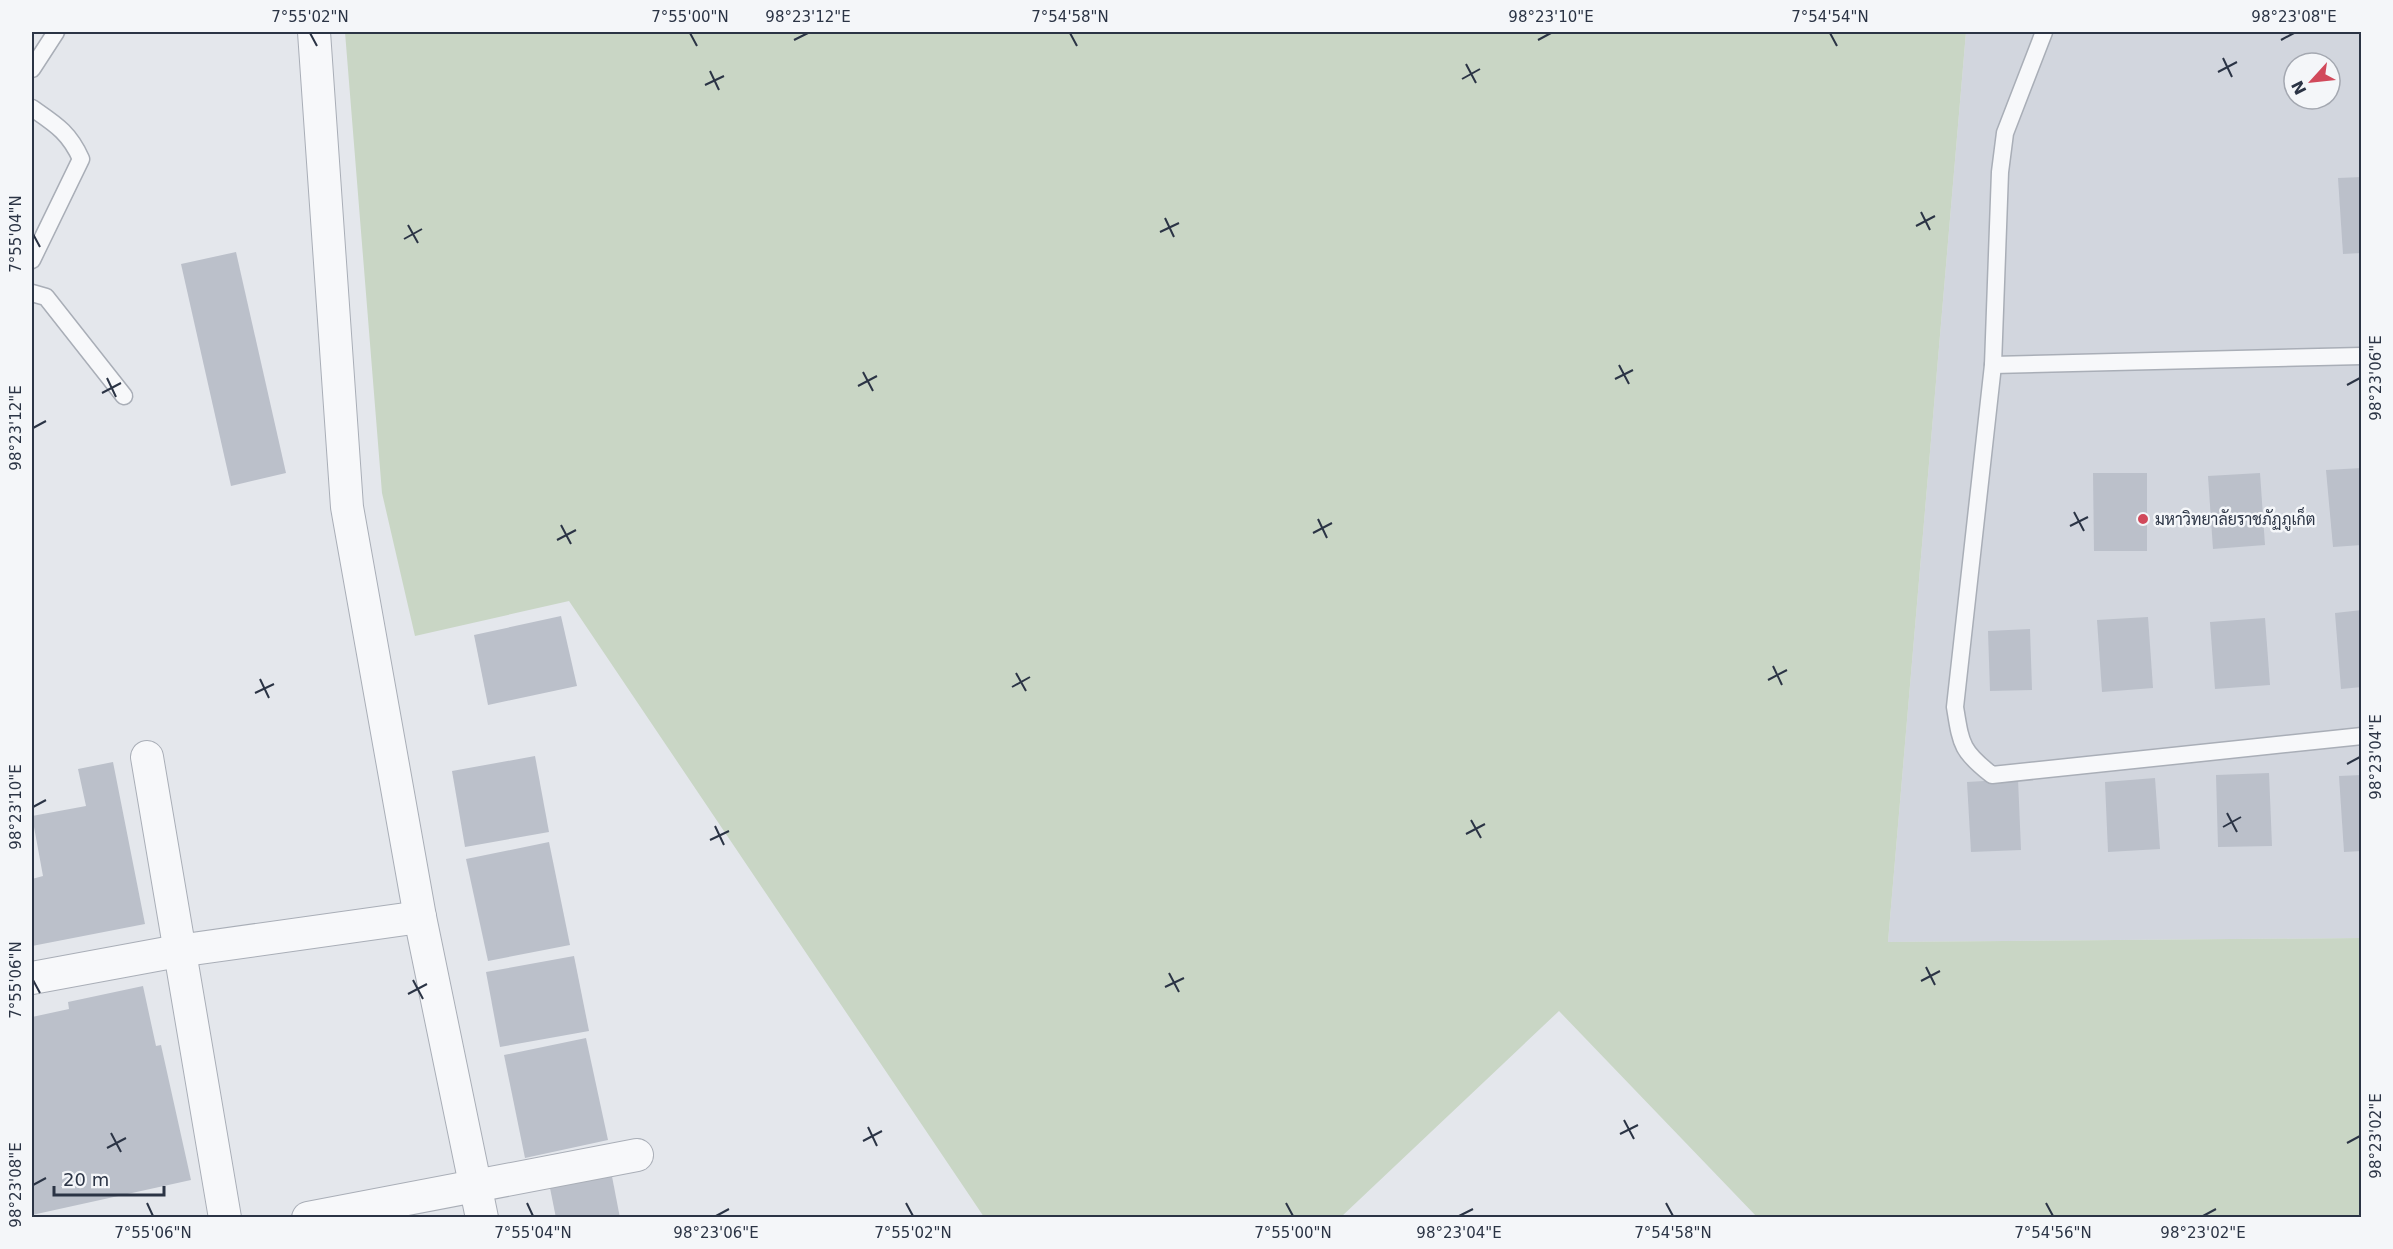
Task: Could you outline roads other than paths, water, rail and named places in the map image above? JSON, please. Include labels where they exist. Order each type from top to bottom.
[{"type":"street","points":[[314,32],[348,507],[420,917],[482,1218]]},
{"type":"street","points":[[147,757],[225,1218]]},
{"type":"street","points":[[32,978],[178,951],[420,917]]},
{"type":"street","points":[[308,1218],[475,1184],[637,1155]]},
{"type":"lane","points":[[32,69],[56,32]]},
{"type":"lane","points":[[2044,32],[2005,133],[2000,172],[1993,365],[1955,707],[1960,740],[1969,757],[1992,775],[2361,736]]},
{"type":"lane","points":[[32,108],[63,130],[73,141],[81,159],[32,260]]},
{"type":"lane","points":[[32,293],[46,297],[124,396]]},
{"type":"lane","points":[[1993,365],[2361,356]]},
{"type":"place","name":"มหาวิทยาลัยราชภัฏภูเก็ต","points":[[2143,519]]}]
